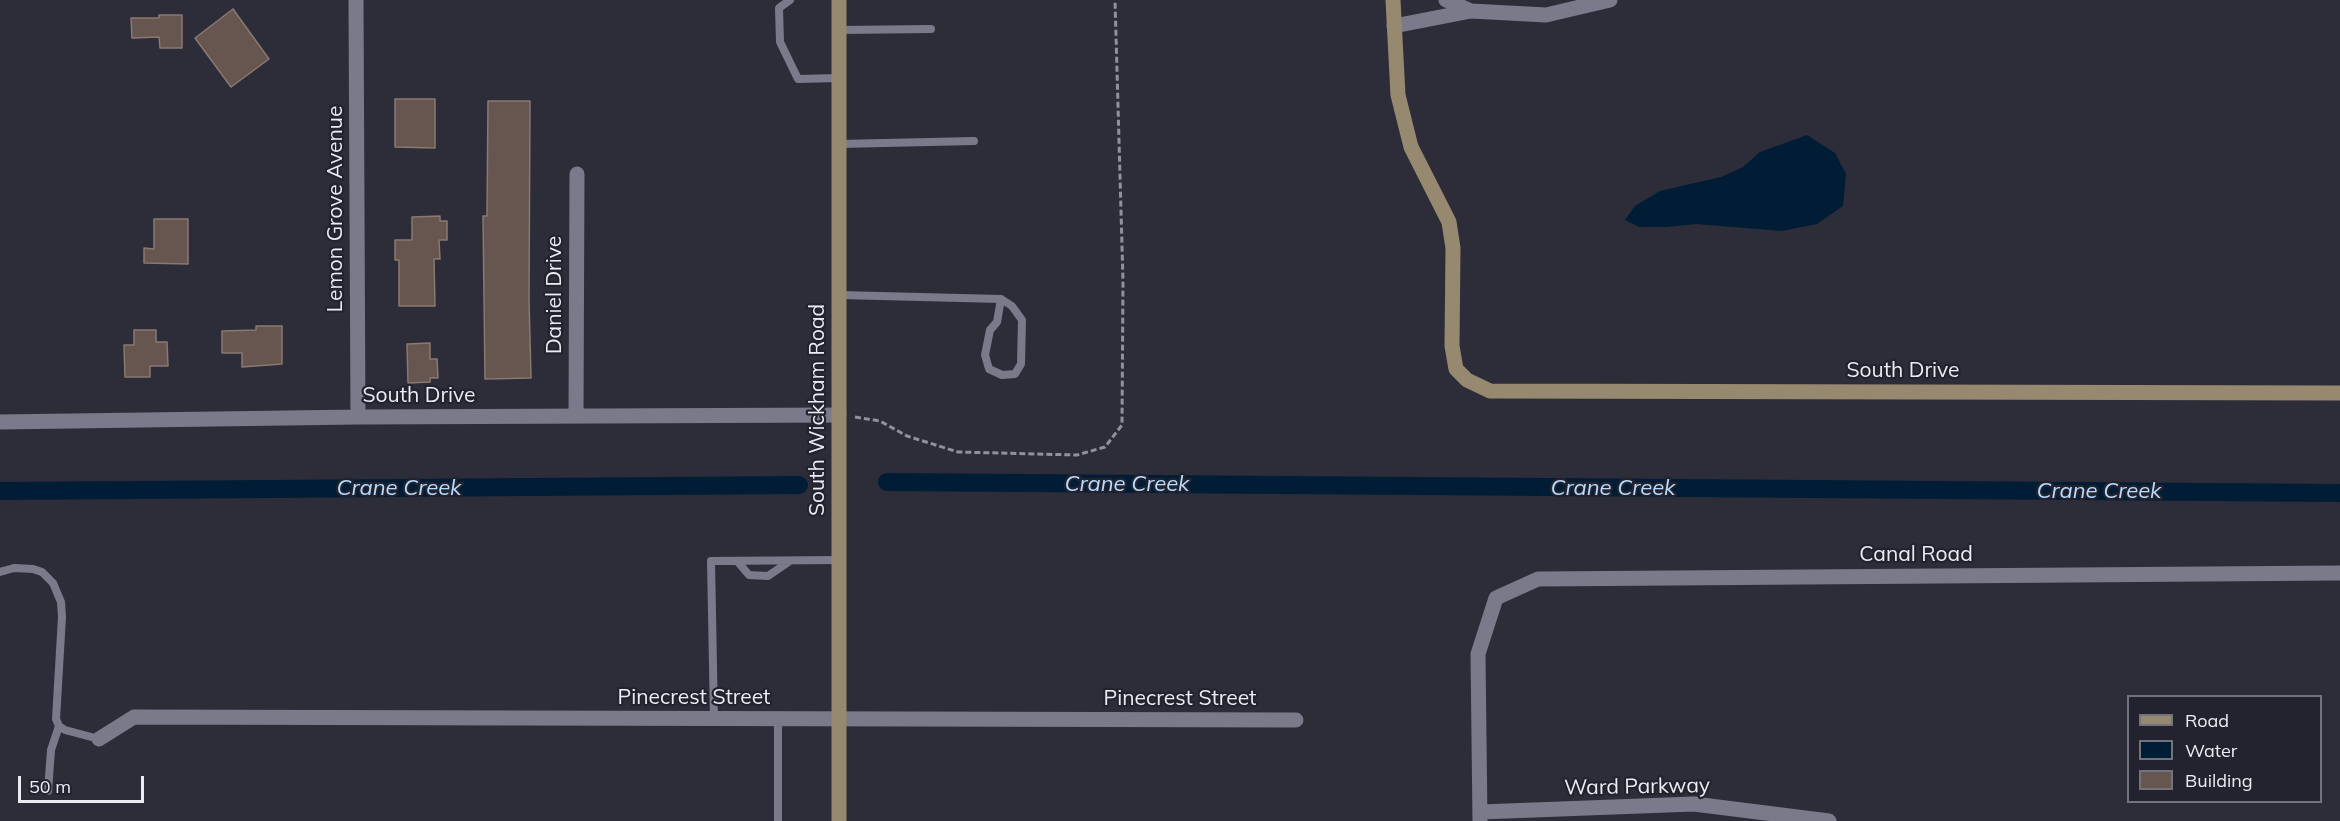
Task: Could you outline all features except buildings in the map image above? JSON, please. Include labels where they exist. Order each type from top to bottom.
[{"type":"street","name":"Lemon Grove Avenue","points":[[356,0],[358,417]]},
{"type":"street","name":"South Wickham Road","points":[[839,0],[839,821]]},
{"type":"street","points":[[1393,0],[1394,26],[1471,11],[1546,15],[1610,0]]},
{"type":"street","points":[[1446,0],[1471,11]]},
{"type":"street","name":"South Drive","points":[[1394,26],[1398,95],[1410,147],[1449,222],[1453,248],[1452,346],[1456,369],[1467,380],[1490,391],[2340,393]]},
{"type":"street","name":"Daniel Drive","points":[[576,416],[577,174]]},
{"type":"street","name":"South Drive","points":[[0,422],[358,417],[838,415]]},
{"type":"street","name":"Canal Road","points":[[1480,816],[1478,654],[1496,598],[1538,579],[2340,573]]},
{"type":"street","name":"Pinecrest Street","points":[[99,739],[134,717],[1296,720]]},
{"type":"street","name":"Ward Parkway","points":[[1480,816],[1694,804],[1829,821]]},
{"type":"lane","points":[[790,0],[779,8],[780,42],[798,79],[839,78]]},
{"type":"lane","points":[[839,30],[931,29]]},
{"type":"lane","points":[[839,144],[974,141]]},
{"type":"lane","points":[[839,295],[1001,299],[1012,306],[1022,320],[1021,364],[1015,374],[1002,375],[989,369],[986,355],[990,330],[997,322],[1001,299]]},
{"type":"lane","points":[[714,719],[711,561],[839,561]]},
{"type":"lane","points":[[737,561],[749,574],[768,576],[790,561]]},
{"type":"lane","points":[[0,572],[14,568],[42,572],[53,583],[58,592],[62,617],[56,719],[64,730],[99,739]]},
{"type":"lane","points":[[778,719],[778,821]]},
{"type":"lane","points":[[48,791],[51,750],[59,726]]},
{"type":"path","points":[[838,415],[880,421],[907,436],[958,452],[1077,455],[1105,447],[1122,425],[1123,281],[1115,0]]},
{"type":"water","points":[[1807,135],[1835,153],[1846,174],[1843,206],[1817,224],[1782,231],[1696,224],[1639,227],[1625,220],[1635,206],[1660,191],[1721,177],[1743,167],[1760,152]]},
{"type":"waterway","name":"Crane Creek","points":[[887,482],[2340,493]]},
{"type":"waterway","name":"Crane Creek","points":[[0,491],[799,485]]}]
